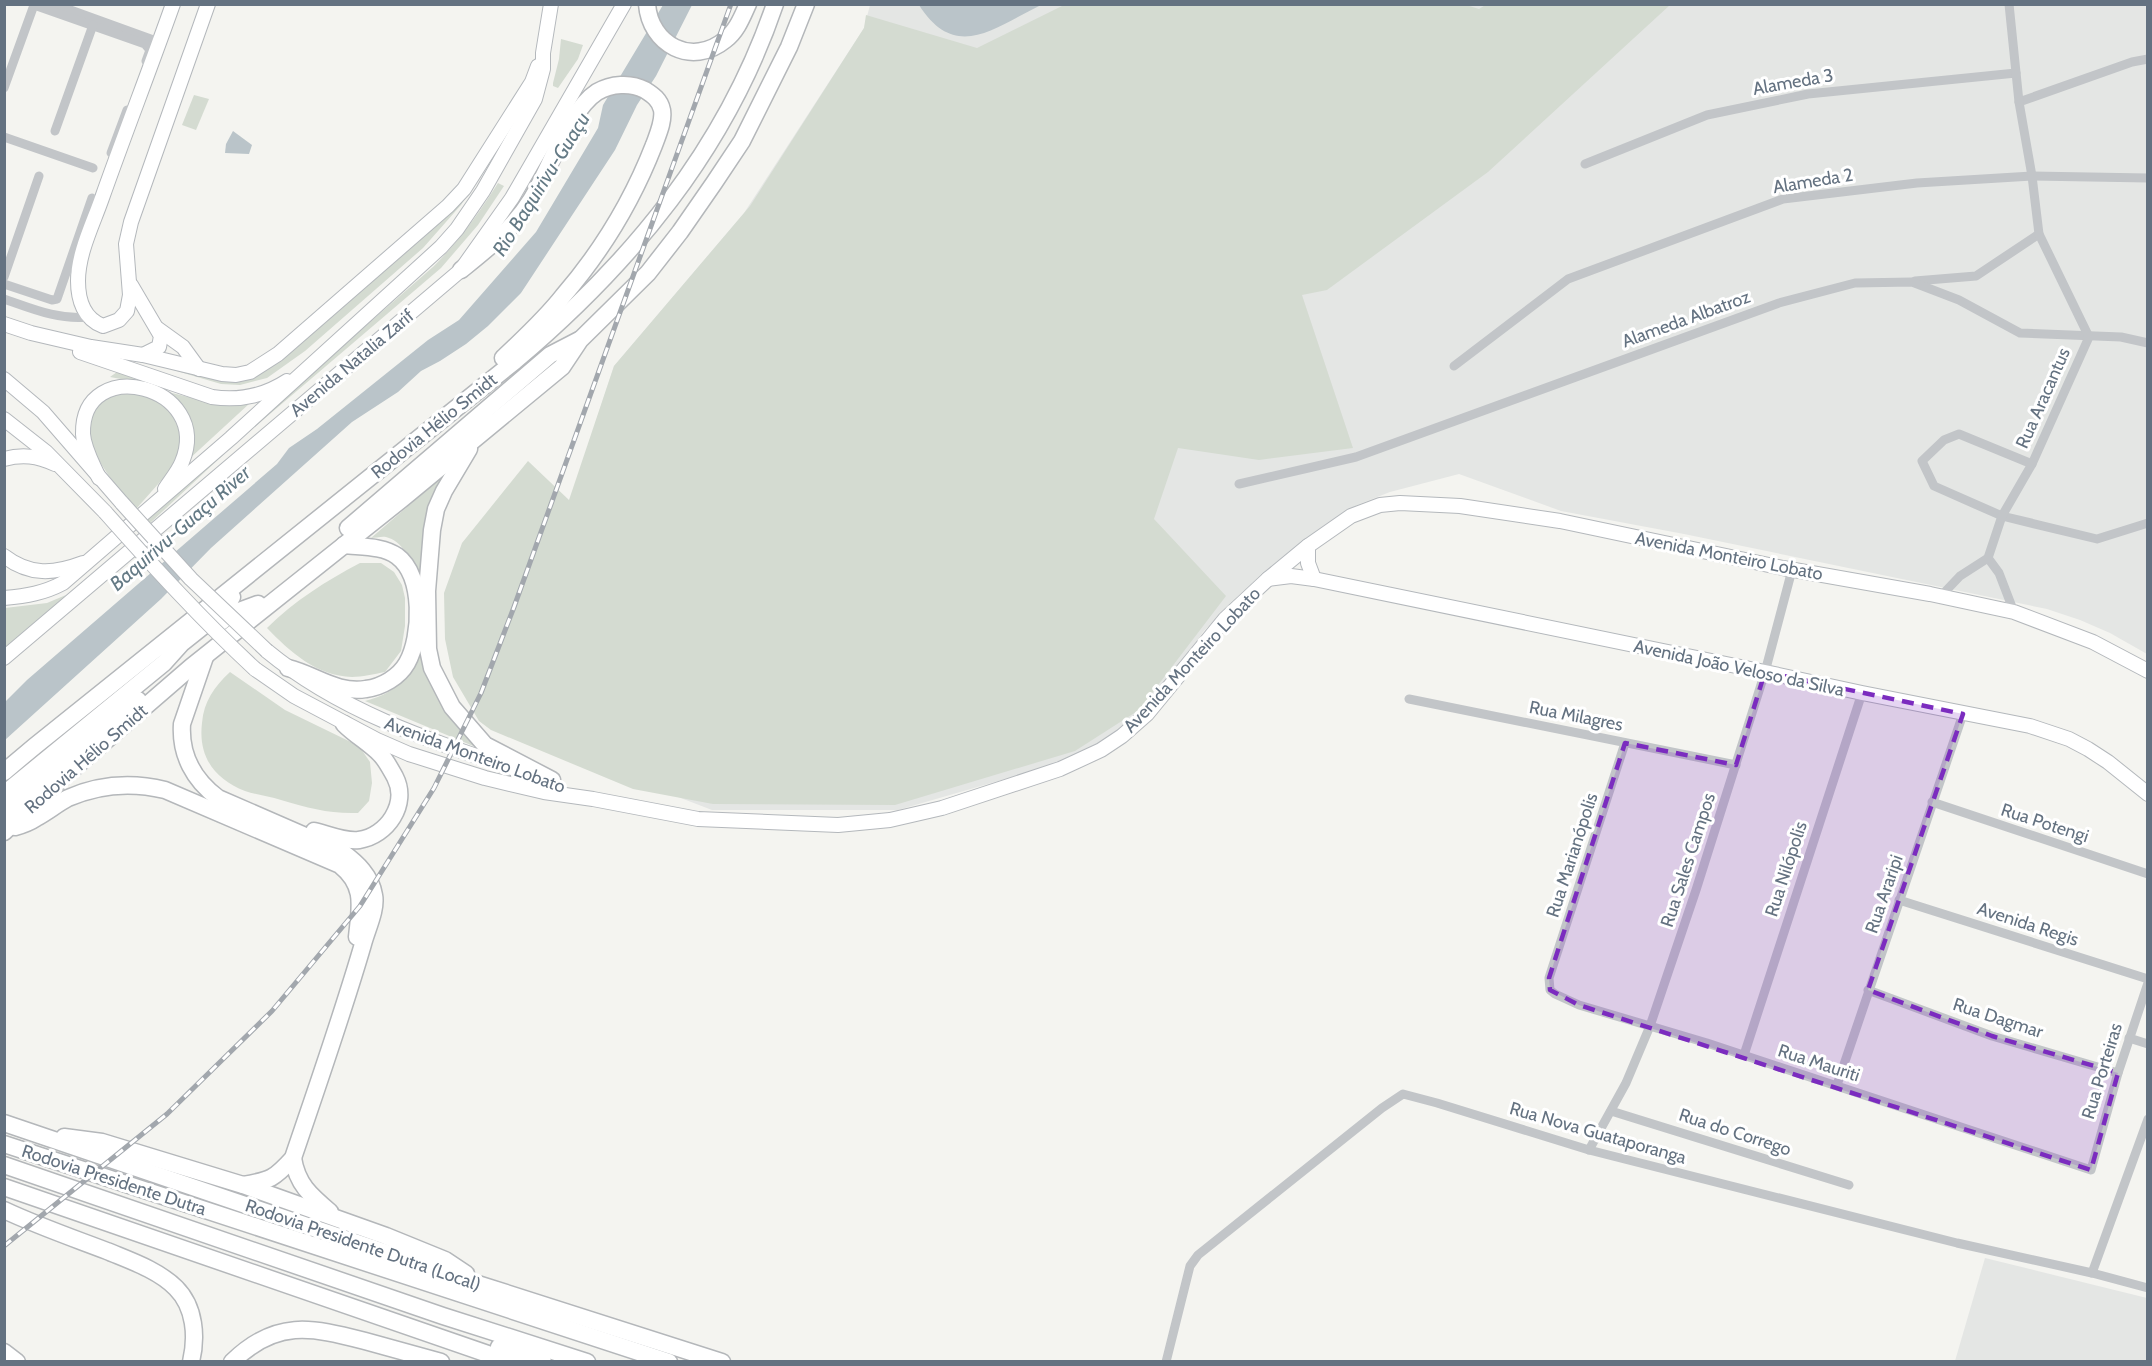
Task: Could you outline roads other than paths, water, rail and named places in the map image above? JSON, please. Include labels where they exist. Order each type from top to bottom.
[{"type":"highway","points":[[647,4],[652,27],[672,46],[684,51],[707,50],[726,39],[735,31],[748,4]]},
{"type":"highway","name":"Rodovia Hélio Smidt","points":[[4,770],[548,334],[591,291],[670,203],[721,128],[747,78],[775,4]]},
{"type":"highway","name":"Rodovia Hélio Smidt","points":[[5,832],[44,794],[205,656],[562,367],[580,340],[648,273],[680,232],[742,141],[789,47],[806,4]]},
{"type":"highway","points":[[460,270],[495,243],[515,222],[531,200],[577,114],[595,94],[609,86],[629,85],[639,87],[653,95],[662,107],[663,117],[643,171],[614,225],[591,261],[563,297],[495,366],[469,397]]},
{"type":"highway","name":"Rodovia Hélio Smidt","points":[[4,814],[62,760],[258,604],[550,355],[580,340]]},
{"type":"highway","points":[[474,440],[436,509],[427,591],[430,658],[441,689],[452,707],[485,745],[552,780]]},
{"type":"highway","points":[[288,668],[330,685],[348,689],[367,689],[394,677],[406,665],[412,652],[416,631],[417,592],[413,576],[407,565],[385,549],[344,545]]},
{"type":"highway","points":[[164,663],[182,643],[226,609],[241,580]]},
{"type":"highway","points":[[4,794],[164,663],[188,648],[231,614],[258,604]]},
{"type":"highway","points":[[205,656],[182,724],[181,735],[185,754],[194,774],[205,788],[218,798],[342,852],[365,873],[375,897],[357,964],[293,1158],[278,1175],[270,1180],[243,1185]]},
{"type":"highway","points":[[258,815],[342,838],[358,840],[372,836],[390,822],[400,799],[400,787],[380,754],[344,724]]},
{"type":"highway","points":[[5,832],[35,820],[68,798],[87,791],[135,784],[165,790],[333,861],[346,870],[356,882],[360,895],[355,956],[357,964]]},
{"type":"highway","name":"Rodovia Presidente Dutra (Local)","points":[[4,1124],[481,1285],[722,1362]]},
{"type":"highway","points":[[48,1138],[71,1137],[102,1142],[243,1185],[445,1260],[481,1285]]},
{"type":"highway","name":"Rodovia Presidente Dutra","points":[[4,1144],[669,1362]]},
{"type":"highway","points":[[293,1158],[298,1179],[309,1193],[336,1218]]},
{"type":"highway","name":"Rodovia Presidente Dutra","points":[[4,1165],[466,1324],[587,1362]]},
{"type":"highway","points":[[4,1187],[511,1362]]},
{"type":"highway","points":[[4,1210],[147,1268],[175,1287],[184,1298],[194,1328],[191,1362]]},
{"type":"highway","points":[[466,1324],[482,1338],[500,1347],[543,1362]]},
{"type":"highway","points":[[232,1362],[259,1341],[280,1332],[304,1329],[325,1331],[441,1362]]},
{"type":"highway","points":[[4,1352],[17,1362]]},
{"type":"main road","points":[[143,307],[103,326],[95,323],[88,317],[80,297],[79,272],[82,256],[173,4]]},
{"type":"main road","points":[[123,318],[129,304],[126,244],[131,222],[208,4]]},
{"type":"main road","name":"Avenida Natalia Zarif","points":[[4,598],[32,596],[63,583],[154,506],[309,368],[422,266],[457,229],[483,191],[535,99],[543,69],[543,53],[551,4]]},
{"type":"main road","name":"Avenida Natalia Zarif","points":[[4,658],[460,270],[512,198],[624,4]]},
{"type":"main road","points":[[4,324],[31,333],[91,347],[143,355],[222,374],[236,375],[250,372],[264,365],[448,206],[464,189],[532,82],[543,53]]},
{"type":"main road","points":[[128,280],[161,336],[161,343],[155,350],[143,355]]},
{"type":"main road","points":[[158,329],[183,347],[199,369]]},
{"type":"main road","points":[[31,333],[41,339],[212,397],[229,399],[262,393],[280,386],[309,368]]},
{"type":"main road","points":[[4,380],[43,412],[99,478]]},
{"type":"main road","points":[[99,478],[83,437],[87,412],[93,403],[108,391],[121,386],[135,386],[160,394],[175,406],[183,419],[187,441],[182,464],[154,506]]},
{"type":"main road","name":"Avenida Monteiro Lobato","points":[[4,418],[62,467],[214,631],[255,669],[294,696],[344,724],[409,754],[484,778],[544,792],[698,819],[838,825],[890,820],[942,808],[1081,760],[1122,736],[1147,714],[1212,634],[1268,579],[1308,546],[1359,512],[1400,502],[1432,503],[1560,521],[1792,570],[1941,596],[2014,612],[2093,642],[2148,671]]},
{"type":"main road","points":[[4,459],[32,456],[62,467]]},
{"type":"main road","name":"Avenida Monteiro Lobato","points":[[99,478],[191,579],[288,668],[335,697],[379,720],[437,743],[552,780],[593,799]]},
{"type":"main road","points":[[1308,546],[1308,563],[1314,579]]},
{"type":"main road","points":[[4,556],[15,565],[43,572],[57,571],[90,560]]},
{"type":"main road","name":"Avenida Monteiro Lobato","points":[[1268,579],[1291,576],[1314,579]]},
{"type":"main road","name":"Avenida João Veloso da Silva","points":[[1314,579],[2030,726],[2069,740],[2108,762],[2148,794]]},
{"type":"street","points":[[4,88],[34,4],[145,44],[150,50],[111,153]]},
{"type":"street","points":[[54,4],[159,42]]},
{"type":"street","name":"Rua Aracantus","points":[[1988,558],[2002,516],[2032,464],[2089,337],[2039,234],[2019,102],[2009,4]]},
{"type":"street","points":[[55,131],[93,26]]},
{"type":"street","points":[[2019,102],[2132,62],[2148,59]]},
{"type":"street","name":"Alameda 3","points":[[1585,164],[1707,115],[1729,110],[1808,94],[2016,73]]},
{"type":"street","points":[[4,137],[93,168]]},
{"type":"street","points":[[4,277],[39,176]]},
{"type":"street","name":"Alameda 2","points":[[1454,366],[1568,279],[1783,199],[1917,183],[2032,176],[2148,178]]},
{"type":"street","points":[[4,284],[52,300],[57,299],[92,198]]},
{"type":"street","points":[[1912,282],[1976,276],[2039,234]]},
{"type":"street","name":"Alameda Albatroz","points":[[1239,484],[1356,457],[1779,303],[1855,283],[1912,282],[1959,300],[2020,333],[2121,338],[2148,343]]},
{"type":"street","points":[[4,299],[50,315],[70,319],[88,317]]},
{"type":"street","points":[[2032,464],[1959,434],[1944,440],[1922,462],[1934,486],[2002,516],[2097,539],[2148,523]]},
{"type":"street","points":[[1941,596],[1960,576],[1988,558],[1999,573],[2014,612]]},
{"type":"street","name":"Rua Sales Campos","points":[[1588,1150],[1626,1083],[1650,1026],[1765,672],[1792,570]]},
{"type":"street","name":"Rua Nilópolis","points":[[1743,1055],[1862,693]]},
{"type":"street","name":"Rua Milagres","points":[[1409,699],[1736,765]]},
{"type":"street","name":"Rua Araripi","points":[[1837,1085],[1963,714]]},
{"type":"street","name":"Rua Marianópolis","points":[[1550,978],[1625,743]]},
{"type":"street","name":"Rua Potengi","points":[[1932,802],[2148,874]]},
{"type":"street","name":"Avenida Regis","points":[[1899,900],[2148,981]]},
{"type":"street","name":"Rua Mauriti","points":[[1550,978],[1550,990],[1579,1005],[1837,1085],[2091,1170]]},
{"type":"street","name":"Rua Porteiras","points":[[2091,1170],[2118,1073],[2148,981]]},
{"type":"street","name":"Rua Dagmar","points":[[1869,990],[1992,1036],[2118,1073]]},
{"type":"street","points":[[2129,1038],[2148,1044]]},
{"type":"street","name":"Rua Nova Guataporanga","points":[[1166,1362],[1190,1266],[1198,1255],[1382,1108],[1403,1094],[1588,1150],[1957,1243],[2148,1288]]},
{"type":"street","name":"Rua do Corrego","points":[[1611,1111],[1849,1185]]},
{"type":"street","points":[[2092,1273],[2148,1119]]},
{"type":"railway","points":[[4,1246],[167,1114],[272,1011],[360,906],[434,788],[481,693],[514,607],[731,4]]},
{"type":"water label","name":"Rio Baquirivu-Guaçu","points":[[541,184]]},
{"type":"water label","name":"Baquirivu-Guaçu River","points":[[180,528]]}]
